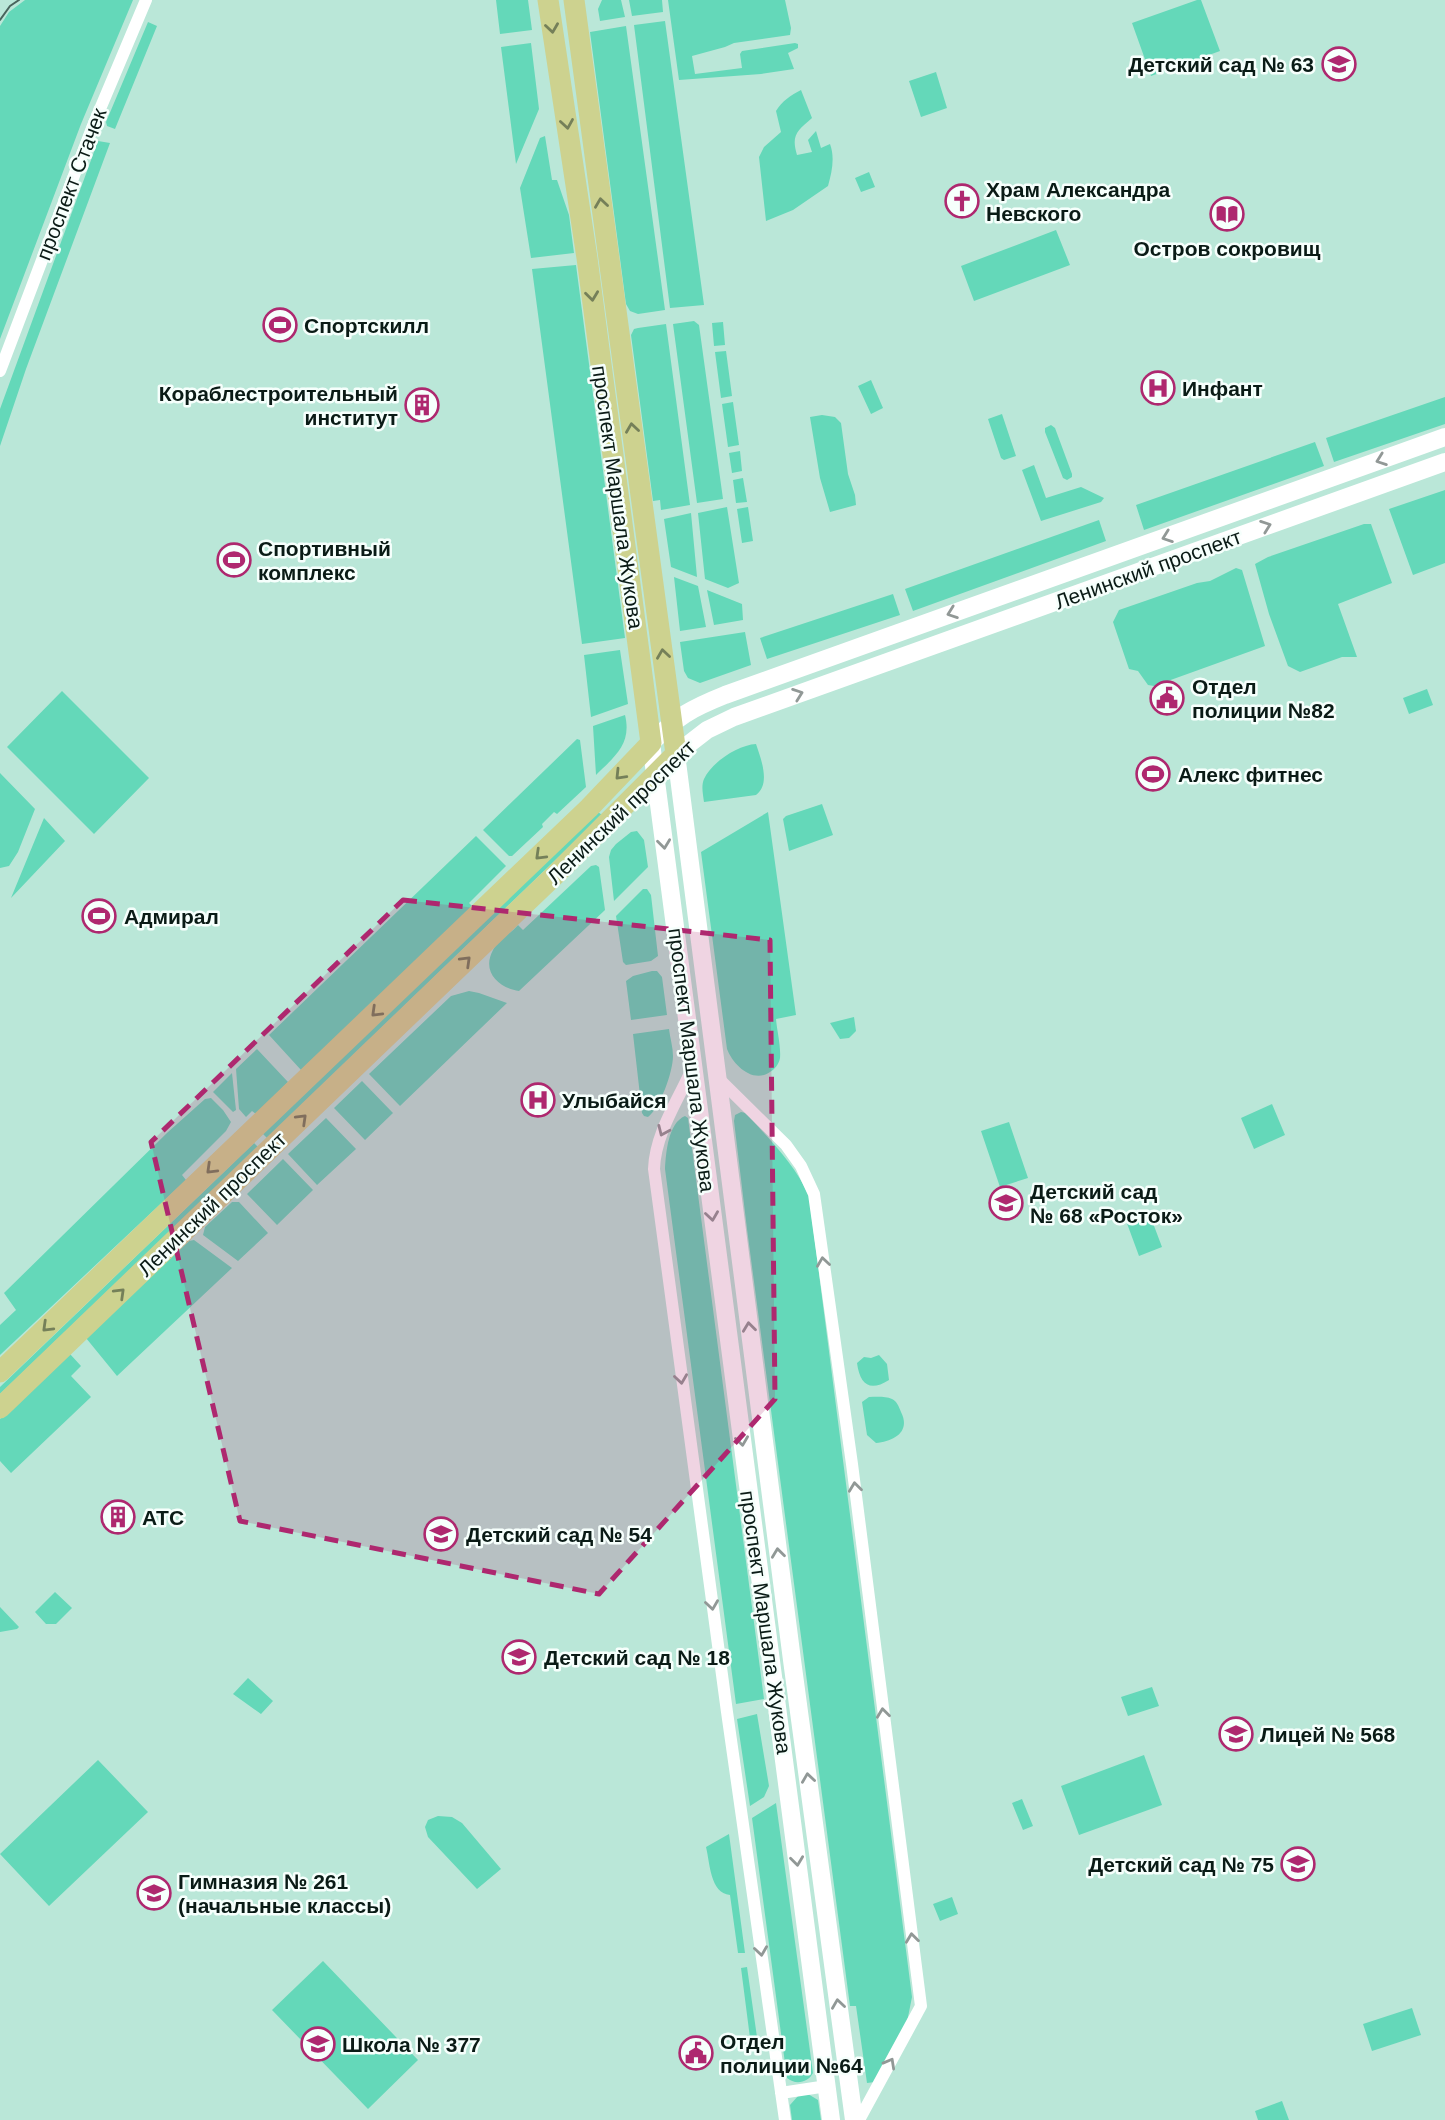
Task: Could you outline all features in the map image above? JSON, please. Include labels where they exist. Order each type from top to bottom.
[{"type":"main road","name":"проспект Маршала Жукова","points":[[548,0],[587,258],[831,2120]]},
{"type":"main road","name":"проспект Маршала Жукова","points":[[574,0],[673,721],[793,1673],[856,2120]]},
{"type":"main road","name":"Ленинский проспект","points":[[0,1372],[589,807],[673,721],[693,708],[1445,437]]},
{"type":"main road","name":"Ленинский проспект","points":[[0,1408],[567,864],[676,754],[707,730],[734,717],[1445,463]]},
{"type":"street","name":"проспект Стачек","points":[[0,371],[87,140],[146,0]]},
{"type":"street","points":[[692,1069],[659,1139],[654,1153],[654,1169],[785,2120]]},
{"type":"street","points":[[717,1076],[786,1145],[801,1166],[814,1194],[852,1464],[921,2006],[856,2120]]},
{"type":"street","points":[[781,2093],[827,2085]]},
{"type":"highlighted area","points":[[403,900],[770,940],[775,1399],[599,1594],[240,1521],[151,1142]]},
{"type":"green space","points":[[25,0],[133,0],[81,124],[0,339],[0,26],[9,12]]},
{"type":"green space","points":[[496,0],[528,0],[532,30],[500,34]]},
{"type":"green space","points":[[602,0],[621,0],[625,17],[600,21],[598,9]]},
{"type":"green space","points":[[629,0],[662,0],[663,12],[632,16]]},
{"type":"green space","points":[[668,0],[785,0],[790,35],[734,43],[692,56],[695,74],[742,68],[742,51],[795,43],[798,48],[788,53],[794,69],[679,80]]},
{"type":"green space","points":[[1201,0],[1220,51],[1151,76],[1132,23]]},
{"type":"green space","points":[[665,21],[704,305],[670,308],[634,25]]},
{"type":"green space","points":[[148,22],[157,26],[115,129],[107,126],[106,122]]},
{"type":"green space","points":[[626,26],[665,310],[638,314],[630,311],[626,304],[590,32]]},
{"type":"green space","points":[[531,43],[539,109],[516,164],[501,47]]},
{"type":"green space","points":[[936,72],[947,108],[921,117],[909,81]]},
{"type":"green space","points":[[801,90],[812,118],[802,126],[795,138],[797,155],[812,152],[808,140],[816,131],[821,148],[830,144],[832,165],[828,186],[793,210],[766,221],[759,157],[764,147],[781,132],[776,111],[781,104]]},
{"type":"green space","points":[[545,136],[552,180],[557,180],[569,215],[574,253],[531,258],[520,188],[540,138]]},
{"type":"green space","points":[[98,141],[110,143],[0,446],[0,409]]},
{"type":"green space","points":[[869,172],[875,187],[861,192],[855,178]]},
{"type":"green space","points":[[1056,230],[1070,265],[974,301],[961,266]]},
{"type":"green space","points":[[576,265],[625,638],[582,644],[532,269]]},
{"type":"green space","points":[[694,321],[699,325],[723,499],[697,503],[673,324]]},
{"type":"green space","points":[[723,322],[725,345],[714,346],[712,323]]},
{"type":"green space","points":[[666,324],[690,505],[661,510],[660,500],[653,501],[631,335],[634,329]]},
{"type":"green space","points":[[726,351],[732,396],[721,398],[715,352]]},
{"type":"green space","points":[[871,380],[883,408],[871,414],[858,386]]},
{"type":"green space","points":[[1445,397],[1445,424],[1334,462],[1326,438]]},
{"type":"green space","points":[[733,402],[739,445],[728,447],[722,404]]},
{"type":"green space","points":[[1002,414],[1016,456],[1004,460],[988,419]]},
{"type":"green space","points":[[810,417],[835,417],[841,423],[848,474],[856,505],[830,512],[820,478]]},
{"type":"green space","points":[[1051,425],[1055,428],[1072,474],[1067,480],[1063,478],[1045,432],[1045,428]]},
{"type":"green space","points":[[1315,442],[1324,466],[1144,530],[1136,505]]},
{"type":"green space","points":[[740,451],[742,471],[732,473],[729,453]]},
{"type":"green space","points":[[1034,465],[1046,498],[1081,487],[1104,498],[1101,502],[1041,521],[1022,470]]},
{"type":"green space","points":[[743,478],[747,502],[736,503],[733,480]]},
{"type":"green space","points":[[1445,490],[1445,563],[1413,575],[1389,509]]},
{"type":"green space","points":[[727,507],[739,583],[728,588],[705,579],[698,513]]},
{"type":"green space","points":[[748,507],[753,541],[742,543],[737,509]]},
{"type":"green space","points":[[691,513],[697,577],[671,567],[664,519]]},
{"type":"green space","points":[[1099,520],[1106,541],[913,611],[905,589]]},
{"type":"green space","points":[[1364,524],[1371,524],[1392,583],[1338,604],[1357,657],[1342,657],[1300,672],[1288,666],[1255,564]]},
{"type":"green space","points":[[1236,568],[1242,570],[1265,646],[1154,686],[1148,685],[1138,671],[1129,669],[1113,622],[1119,610],[1210,581]]},
{"type":"green space","points":[[674,577],[698,586],[706,627],[680,631]]},
{"type":"green space","points":[[707,590],[742,604],[743,620],[714,625]]},
{"type":"green space","points":[[893,594],[900,615],[767,659],[760,638]]},
{"type":"green space","points":[[745,632],[751,665],[700,683],[688,678],[684,671],[680,642]]},
{"type":"green space","points":[[620,650],[628,704],[591,717],[584,655]]},
{"type":"green space","points":[[1427,689],[1433,705],[1409,714],[1403,698]]},
{"type":"green space","points":[[62,691],[149,778],[94,834],[7,747]]},
{"type":"green space","points":[[625,715],[627,725],[624,742],[596,775],[593,726]]},
{"type":"green space","points":[[577,739],[580,740],[586,787],[557,814],[554,812],[542,824],[543,827],[509,856],[483,830]]},
{"type":"green space","points":[[756,744],[764,771],[761,790],[756,795],[704,802],[703,782],[713,767],[734,751]]},
{"type":"green space","points":[[0,773],[35,809],[18,852],[9,866],[0,868]]},
{"type":"green space","points":[[822,804],[833,835],[789,851],[783,819]]},
{"type":"green space","points":[[598,812],[602,815],[267,1138],[263,1134]]},
{"type":"green space","points":[[768,812],[796,1015],[776,1019],[779,1060],[772,1071],[757,1076],[744,1071],[727,1049],[701,852]]},
{"type":"green space","points":[[44,818],[65,841],[11,898]]},
{"type":"green space","points":[[637,831],[644,840],[648,867],[614,901],[609,857],[611,850],[631,832]]},
{"type":"green space","points":[[476,836],[506,866],[469,903],[473,907],[301,1070],[269,1035]]},
{"type":"green space","points":[[591,866],[599,867],[605,910],[519,991],[499,983],[489,965],[495,947],[518,925],[523,930]]},
{"type":"green space","points":[[643,889],[647,889],[651,895],[658,956],[651,961],[626,965],[623,962],[616,916]]},
{"type":"green space","points":[[657,971],[662,977],[667,1015],[631,1020],[626,981],[633,976]]},
{"type":"green space","points":[[469,991],[507,1003],[400,1106],[369,1074],[451,996]]},
{"type":"green space","points":[[854,1017],[856,1031],[849,1038],[840,1039],[830,1023]]},
{"type":"green space","points":[[669,1029],[673,1056],[668,1080],[653,1112],[648,1117],[644,1116],[633,1034]]},
{"type":"green space","points":[[257,1049],[288,1082],[256,1114],[252,1111],[246,1117],[239,1109],[236,1069]]},
{"type":"green space","points":[[232,1073],[236,1110],[233,1112],[213,1092]]},
{"type":"green space","points":[[362,1081],[393,1113],[365,1140],[334,1108]]},
{"type":"green space","points":[[211,1098],[231,1122],[226,1131],[182,1175],[186,1180],[0,1355],[0,1325],[16,1310],[4,1293],[168,1132],[205,1099]]},
{"type":"green space","points":[[1272,1104],[1285,1135],[1254,1149],[1241,1118]]},
{"type":"green space","points":[[746,1113],[781,1152],[809,1196],[912,1997],[907,2022],[875,2082],[867,2083],[856,2006],[850,2006],[747,1229],[734,1121],[735,1115]]},
{"type":"green space","points":[[685,1116],[688,1118],[764,1699],[736,1704],[665,1169],[671,1132]]},
{"type":"green space","points":[[326,1118],[356,1149],[317,1185],[288,1154]]},
{"type":"green space","points":[[1009,1122],[1028,1178],[1000,1187],[981,1131]]},
{"type":"green space","points":[[254,1143],[258,1147],[0,1394],[0,1387]]},
{"type":"green space","points":[[283,1159],[313,1190],[277,1225],[247,1194]]},
{"type":"green space","points":[[232,1202],[239,1202],[268,1233],[238,1261],[203,1235],[205,1227]]},
{"type":"green space","points":[[1148,1210],[1162,1247],[1139,1256],[1125,1218]]},
{"type":"green space","points":[[194,1240],[232,1268],[117,1376],[86,1338],[189,1241]]},
{"type":"green space","points":[[70,1354],[81,1366],[71,1376],[91,1397],[11,1473],[0,1461],[0,1419]]},
{"type":"green space","points":[[879,1355],[887,1364],[889,1380],[871,1386],[863,1381],[857,1363],[864,1357]]},
{"type":"green space","points":[[869,1397],[889,1398],[898,1404],[904,1425],[894,1438],[876,1443],[867,1435],[862,1402]]},
{"type":"green space","points":[[55,1592],[72,1608],[56,1624],[46,1624],[35,1612]]},
{"type":"green space","points":[[0,1607],[19,1627],[17,1629],[0,1632]]},
{"type":"green space","points":[[248,1678],[273,1701],[261,1714],[233,1694]]},
{"type":"green space","points":[[1152,1687],[1159,1706],[1128,1716],[1121,1697]]},
{"type":"green space","points":[[757,1714],[769,1786],[764,1797],[750,1806],[737,1719]]},
{"type":"green space","points":[[1144,1755],[1162,1805],[1079,1835],[1061,1786]]},
{"type":"green space","points":[[98,1760],[148,1812],[49,1906],[0,1854]]},
{"type":"green space","points":[[1022,1799],[1033,1826],[1023,1830],[1012,1803]]},
{"type":"green space","points":[[776,1803],[813,2073],[801,2082],[787,2078],[752,1818]]},
{"type":"green space","points":[[438,1816],[452,1817],[462,1823],[501,1869],[477,1889],[428,1837],[425,1827],[428,1820]]},
{"type":"green space","points":[[729,1834],[745,1953],[738,1953],[730,1895],[718,1889],[715,1883],[706,1847]]},
{"type":"green space","points":[[952,1897],[958,1914],[940,1921],[933,1904]]},
{"type":"green space","points":[[323,1961],[418,2060],[368,2109],[272,2010]]},
{"type":"green space","points":[[747,1967],[757,2037],[750,2038],[741,1968]]},
{"type":"green space","points":[[1412,2008],[1421,2035],[1372,2051],[1363,2024]]},
{"type":"green space","points":[[808,2094],[818,2100],[821,2120],[792,2120],[790,2105],[798,2096]]},
{"type":"green space","points":[[1282,2101],[1289,2120],[1258,2120],[1255,2111]]},
{"type":"tram line","points":[[0,20],[10,6],[19,0]]},
{"type":"place","name":"Детский сад № 63","points":[[1339,64]]},
{"type":"place","name":"Храм Александра Невского","points":[[962,201]]},
{"type":"place","name":"Остров сокровищ","points":[[1227,214]]},
{"type":"place","name":"Спортскилл","points":[[280,325]]},
{"type":"place","name":"Инфант","points":[[1158,388]]},
{"type":"place","name":"Кораблестроительный институт","points":[[422,405]]},
{"type":"place","name":"Спортивный комплекс","points":[[234,560]]},
{"type":"place","name":"Отдел полиции №82","points":[[1167,698]]},
{"type":"place","name":"Алекс фитнес","points":[[1153,774]]},
{"type":"place","name":"Адмирал","points":[[99,916]]},
{"type":"place","name":"Улыбайся","points":[[538,1100]]},
{"type":"place","name":"Детский сад № 68 «Росток»","points":[[1006,1203]]},
{"type":"place","name":"АТС","points":[[118,1517]]},
{"type":"place","name":"Детский сад № 54","points":[[441,1534]]},
{"type":"place","name":"Детский сад № 18","points":[[519,1657]]},
{"type":"place","name":"Лицей № 568","points":[[1236,1734]]},
{"type":"place","name":"Детский сад № 75","points":[[1298,1864]]},
{"type":"place","name":"Гимназия № 261 (начальные классы)","points":[[154,1893]]},
{"type":"place","name":"Школа № 377","points":[[318,2044]]},
{"type":"place","name":"Отдел полиции №64","points":[[696,2053]]}]
